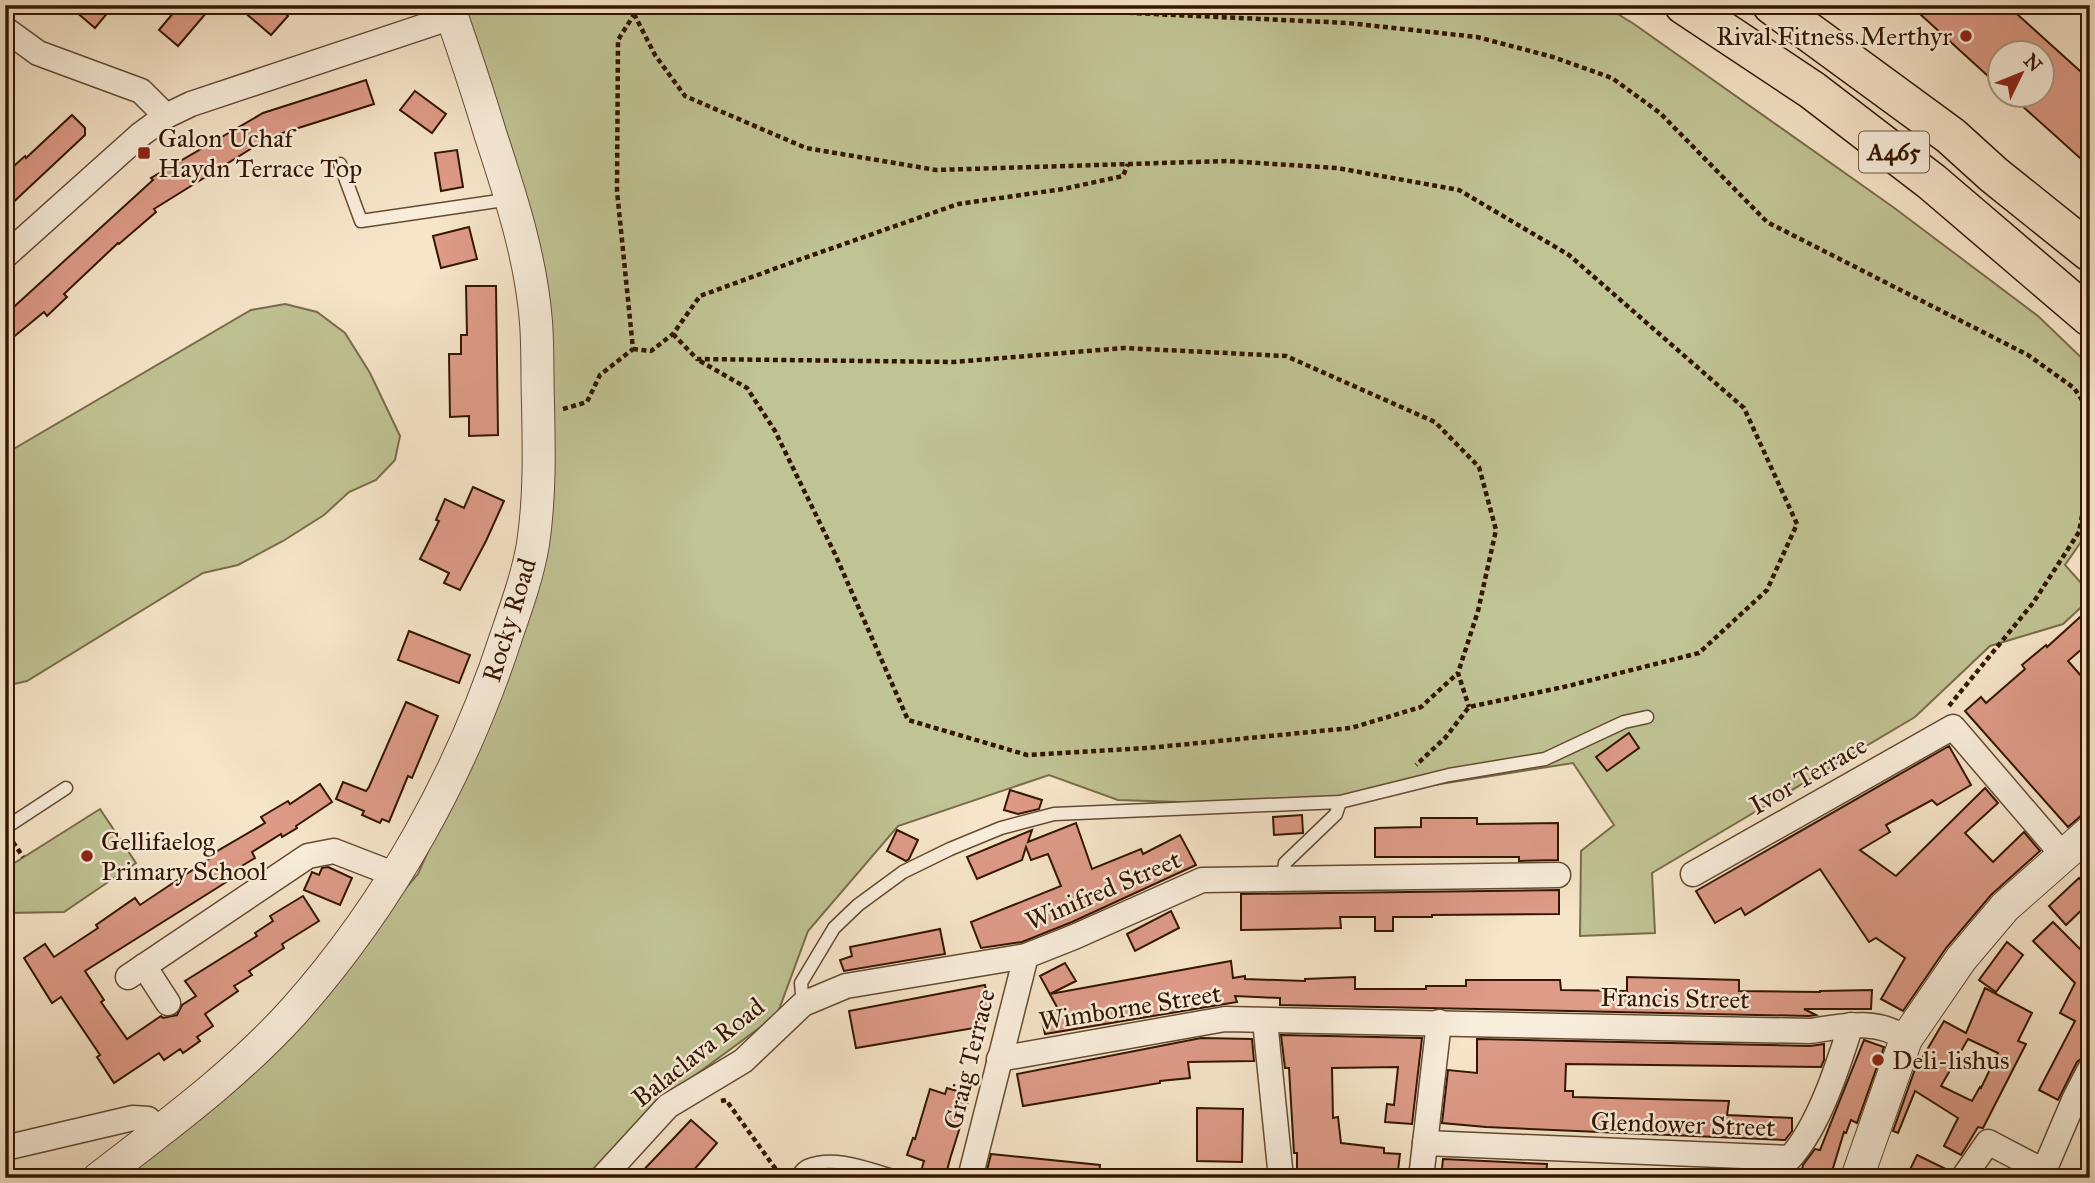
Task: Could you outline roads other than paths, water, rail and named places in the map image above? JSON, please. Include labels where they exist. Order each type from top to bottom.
[{"type":"highway","name":"A465","points":[[1684,5],[1812,90],[1921,173],[2090,317]]},
{"type":"highway","name":"A465","points":[[1772,5],[1951,135],[1994,175],[2090,251]]},
{"type":"street","points":[[5,256],[140,135],[166,116],[191,104],[450,11]]},
{"type":"street","name":"Rocky Road","points":[[99,1178],[160,1131],[252,1053],[292,1013],[354,936],[396,875],[440,797],[486,695],[519,598],[533,546],[539,492],[536,321],[527,260],[512,199],[450,11]]},
{"type":"street","points":[[5,29],[38,54],[141,91],[166,116]]},
{"type":"street","name":"Ivor Terrace","points":[[1693,874],[1952,727],[2062,854]]},
{"type":"street","points":[[1857,1178],[1906,1039],[1961,959],[2005,907],[2090,832]]},
{"type":"street","points":[[168,1003],[136,972],[308,856],[334,851],[396,875]]},
{"type":"street","name":"Winifred Street","points":[[803,1004],[845,986],[1026,956],[1202,880],[1558,875]]},
{"type":"street","name":"Graig Terrace","points":[[971,1178],[1026,956]]},
{"type":"street","name":"Balaclava Road","points":[[602,1178],[668,1107],[743,1061],[803,1004]]},
{"type":"street","name":"Wimborne Street","points":[[999,1059],[1224,1019],[1439,1022]]},
{"type":"street","points":[[1265,1021],[1281,1178]]},
{"type":"street","points":[[1421,1178],[1439,1022]]},
{"type":"street","name":"Francis Street","points":[[1439,1022],[1810,1031],[1851,1025],[1879,1026],[1906,1039]]},
{"type":"street","name":"Glendower Street","points":[[1425,1143],[1790,1158],[1806,1138],[1839,1063],[1851,1025]]},
{"type":"street","points":[[1963,1178],[1988,1142],[2034,1166],[2046,1166],[2090,1069]]},
{"type":"street","points":[[5,1148],[133,1118],[148,1119],[160,1131]]},
{"type":"lane","points":[[340,164],[361,221],[512,199]]},
{"type":"lane","points":[[803,1004],[801,983],[834,928],[858,905],[904,872],[1001,828],[1054,814],[1340,802],[1449,775],[1545,759],[1624,722],[1647,718]]},
{"type":"lane","points":[[5,828],[66,788]]},
{"type":"lane","points":[[1283,878],[1286,863],[1336,814],[1340,802]]},
{"type":"lane","points":[[795,1178],[805,1167],[822,1163],[846,1163],[899,1178]]},
{"type":"place","name":"Rival Fitness Merthyr","points":[[1966,36]]},
{"type":"place","name":"Galon Uchaf Haydn Terrace Top","points":[[144,153]]},
{"type":"place","name":"Gellifaelog Primary School","points":[[87,856]]},
{"type":"place","name":"Deli-lishus","points":[[1878,1060]]}]
